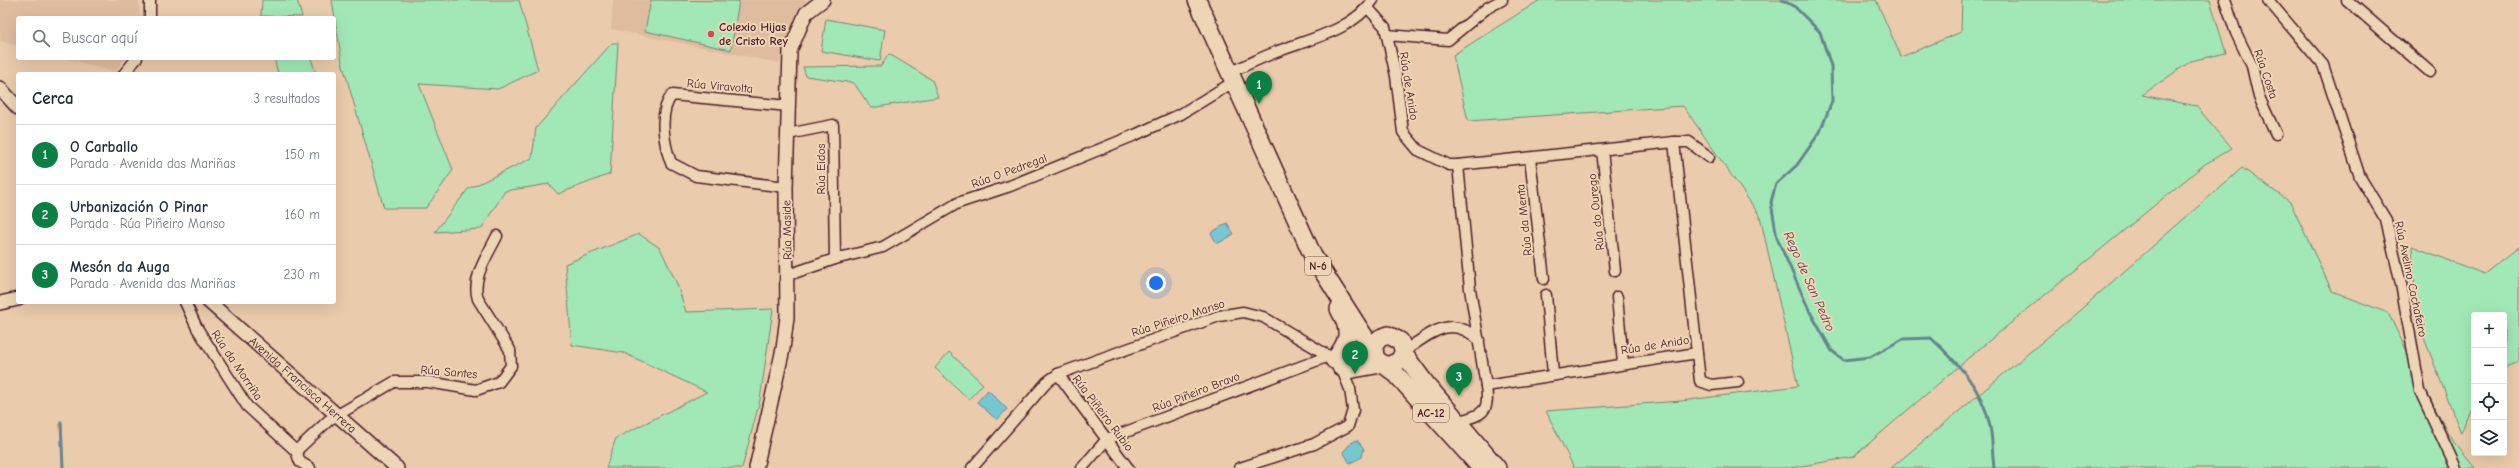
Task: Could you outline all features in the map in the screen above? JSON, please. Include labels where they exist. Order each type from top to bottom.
[{"type":"highway","name":"N-6","points":[[1197,0],[1278,174],[1312,256],[1324,278],[1378,357]]},
{"type":"highway","name":"N-6","points":[[1278,174],[1345,297],[1363,319],[1388,336]]},
{"type":"highway","points":[[1324,278],[1348,330],[1336,359],[1360,360],[1378,357],[1399,361],[1403,352]]},
{"type":"highway","points":[[1378,357],[1380,338],[1388,336]]},
{"type":"highway","name":"AC-12","points":[[1388,336],[1400,341],[1403,352],[1426,384],[1497,468]]},
{"type":"highway","name":"AC-12","points":[[1378,357],[1478,466]]},
{"type":"street","points":[[150,0],[150,16]]},
{"type":"street","name":"Rúa Maside","points":[[756,468],[783,349],[787,317],[788,275],[786,187],[790,51],[806,13],[823,0]]},
{"type":"street","points":[[1387,34],[1448,40],[1486,8],[1502,0]]},
{"type":"street","name":"Rúa Costa","points":[[2225,0],[2236,33],[2252,66],[2259,96],[2276,134]]},
{"type":"street","name":"Rúa Avelino Cachafeiro","points":[[2268,0],[2322,65],[2360,177],[2386,220],[2401,284],[2420,391],[2456,468]]},
{"type":"street","points":[[2347,0],[2430,72]]},
{"type":"street","name":"Rúa O Pedregal","points":[[788,275],[835,259],[883,247],[958,203],[1010,186],[1135,135],[1181,114],[1233,76],[1274,53],[1351,22],[1370,4]]},
{"type":"street","name":"Rúa de Anido","points":[[1370,4],[1385,27],[1387,34],[1396,76],[1404,132],[1418,150],[1449,165],[1530,158],[1674,142],[1697,353],[1552,374],[1486,386]]},
{"type":"street","points":[[126,72],[135,60]]},
{"type":"street","points":[[0,88],[16,106]]},
{"type":"street","name":"Rúa Viravolta","points":[[786,187],[696,176],[671,163],[665,146],[665,108],[672,95],[788,106]]},
{"type":"street","name":"Rúa Eidos","points":[[788,134],[834,124],[835,259]]},
{"type":"street","points":[[1674,142],[1689,142],[1709,157]]},
{"type":"street","name":"Rúa do Ourego","points":[[1602,150],[1615,271]]},
{"type":"street","name":"Rúa da Menta","points":[[1530,158],[1544,279]]},
{"type":"street","points":[[1458,165],[1470,289],[1488,396],[1485,410],[1478,416],[1466,418]]},
{"type":"street","name":"Rúa Santes","points":[[336,415],[394,382],[428,382],[476,390],[499,382],[511,366],[510,350],[478,299],[475,291],[476,281],[497,236]]},
{"type":"street","points":[[1546,295],[1552,374]]},
{"type":"street","points":[[1617,296],[1623,363]]},
{"type":"street","points":[[0,302],[16,300]]},
{"type":"street","name":"Rúa da Morriña","points":[[186,304],[197,328],[247,406],[296,451],[299,465],[310,468]]},
{"type":"street","name":"Avenida Francisca Herrera","points":[[211,304],[397,468]]},
{"type":"street","name":"Rúa Piñeiro Manso","points":[[972,468],[1047,382],[1058,374],[1220,316],[1243,312],[1263,317],[1336,359]]},
{"type":"street","points":[[1403,352],[1436,331],[1453,325],[1468,330],[1479,340]]},
{"type":"street","points":[[1697,353],[1700,381],[1711,385],[1738,382]]},
{"type":"street","points":[[1240,468],[1314,444],[1348,426],[1352,419],[1352,399],[1346,375],[1336,359]]},
{"type":"street","name":"Rúa Piñeiro Bravo","points":[[1082,468],[1108,439],[1336,359]]},
{"type":"street","name":"Rúa Piñeiro Rubio","points":[[1058,374],[1108,439],[1128,468]]},
{"type":"street","points":[[1426,384],[1439,391],[1466,418],[1472,440]]},
{"type":"street","points":[[296,451],[336,415]]},
{"type":"shaded area","points":[[0,0],[139,0],[140,16],[16,16],[16,45],[0,41]]},
{"type":"shaded area","name":"Colexio Hijas de Cristo Rey","points":[[613,0],[815,0],[794,20],[785,39],[779,63],[611,29]]},
{"type":"shaded area","points":[[70,60],[124,60],[115,72]]},
{"type":"green space","points":[[262,0],[297,0],[302,16],[261,16]]},
{"type":"green space","points":[[332,0],[519,0],[538,70],[498,89],[419,84],[453,170],[426,208],[384,208],[342,62],[336,16],[335,16]]},
{"type":"green space","points":[[651,0],[739,1],[731,50],[645,31]]},
{"type":"green space","points":[[1540,0],[1876,0],[1901,57],[1961,32],[1962,0],[2210,0],[2226,53],[2191,61],[2142,95],[2196,106],[2232,148],[2205,164],[1973,354],[1853,457],[1790,468],[1574,468],[1546,411],[1681,401],[1798,386],[1760,216],[1683,106],[1468,121],[1453,55]]},
{"type":"green space","points":[[826,19],[885,30],[880,61],[821,51]]},
{"type":"green space","points":[[612,43],[618,43],[610,174],[558,194],[549,184],[505,191],[481,229],[435,232],[468,189],[532,158],[536,128]]},
{"type":"green space","points":[[889,54],[932,80],[938,97],[871,108],[854,83],[806,76],[803,67],[881,66]]},
{"type":"green space","points":[[274,60],[312,60],[315,72],[278,72]]},
{"type":"green space","points":[[2242,168],[2290,202],[2332,291],[2388,313],[2449,436],[2475,468],[1891,468],[2079,311]]},
{"type":"green space","points":[[639,234],[660,248],[677,284],[686,312],[773,309],[760,400],[742,468],[606,468],[616,438],[707,392],[624,353],[572,345],[565,264]]},
{"type":"green space","points":[[2412,246],[2484,274],[2519,247],[2519,362],[2507,367],[2507,312],[2471,312],[2471,411],[2461,433],[2417,320]]},
{"type":"green space","points":[[949,352],[983,384],[969,399],[935,368]]},
{"type":"water","points":[[1227,223],[1234,234],[1217,244],[1211,233]]},
{"type":"water","points":[[988,390],[1007,409],[997,420],[977,402]]},
{"type":"water","points":[[1357,440],[1364,449],[1362,457],[1350,463],[1343,452],[1351,443]]},
{"type":"waterway","name":"Rego de San Pedro","points":[[1782,0],[1795,7],[1820,32],[1831,66],[1832,101],[1820,132],[1797,165],[1776,184],[1771,202],[1777,238],[1810,312],[1832,351],[1844,360],[1870,357],[1903,339],[1931,338],[1959,366],[1974,386],[1980,397],[1990,428],[1994,468]]},
{"type":"waterway","points":[[61,422],[63,468]]},
{"type":"place","name":"Colexio Hijas de Cristo Rey","points":[[711,34]]},
{"type":"place","name":"O Carballo","points":[[1259,104]]},
{"type":"place","name":"Urbanización O Pinar","points":[[1355,374]]},
{"type":"place","name":"Mesón da Auga","points":[[1459,396]]}]
